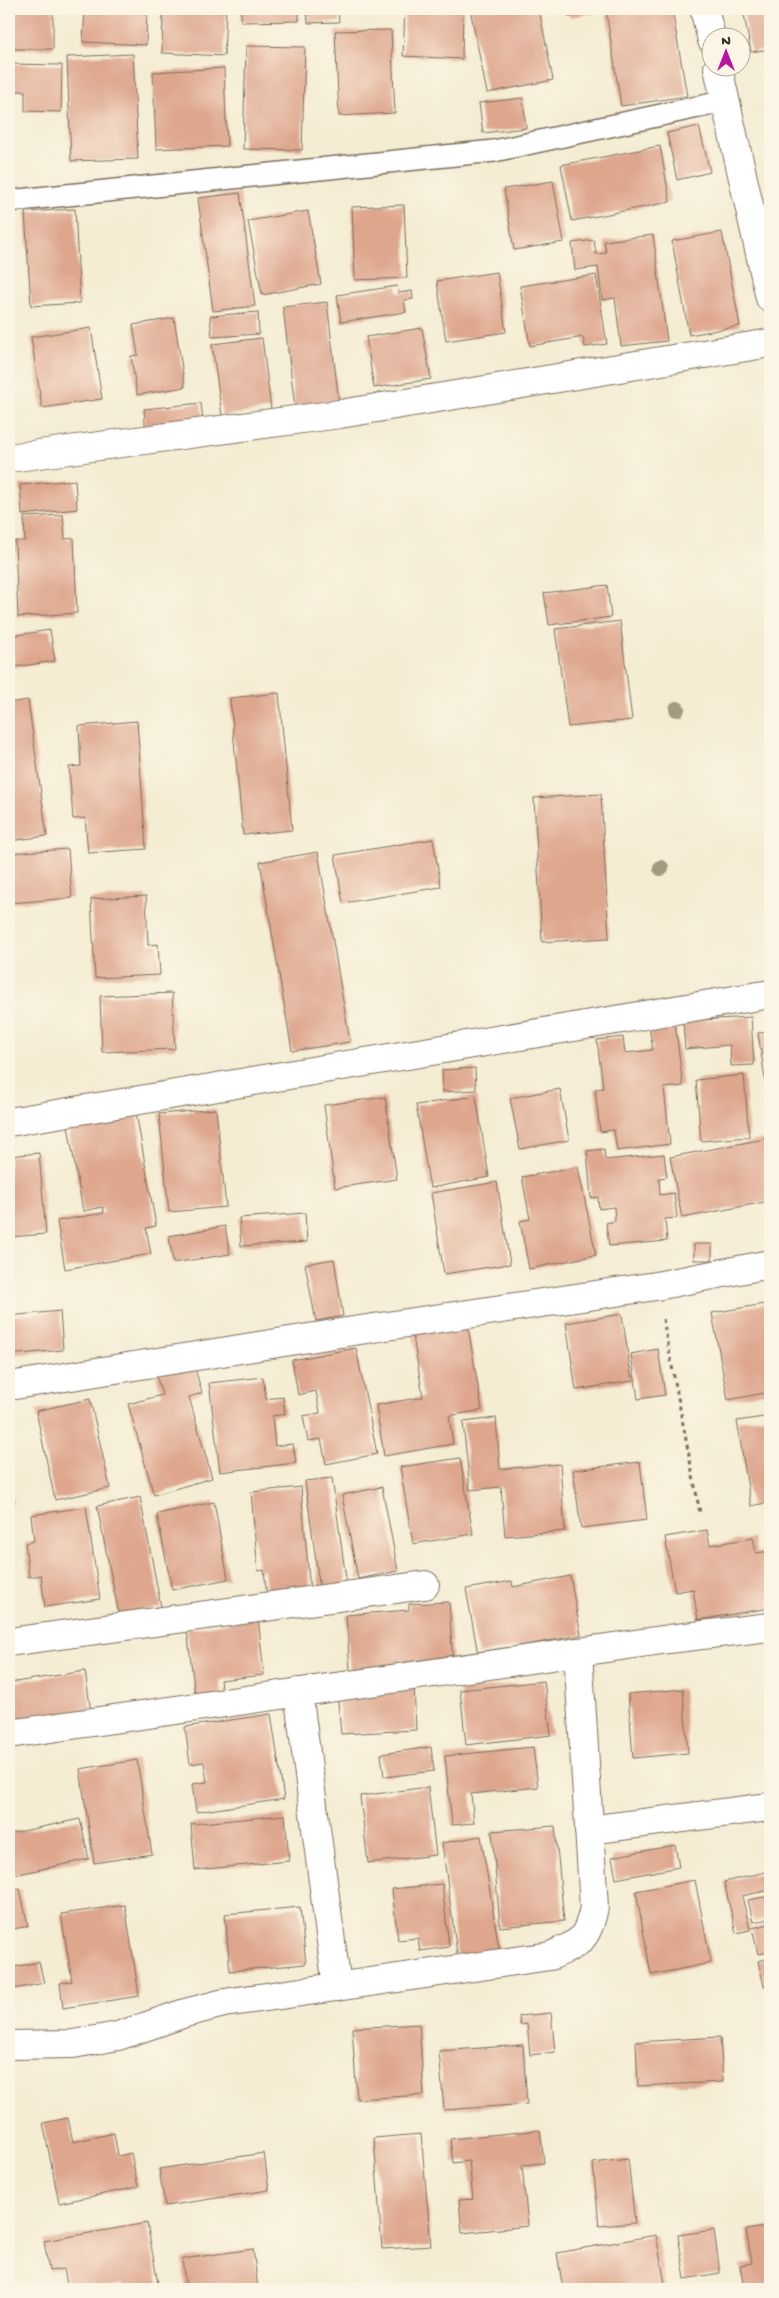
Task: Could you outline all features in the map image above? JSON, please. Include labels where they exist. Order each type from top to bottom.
[{"type":"street","points":[[704,9],[709,28]]},
{"type":"street","points":[[720,78],[770,298]]},
{"type":"street","points":[[9,458],[340,414],[770,343]]},
{"type":"street","points":[[9,1122],[770,994]]},
{"type":"street","points":[[9,1386],[340,1333],[656,1286],[770,1264]]},
{"type":"street","points":[[9,1642],[425,1585]]},
{"type":"street","points":[[9,1734],[770,1626]]},
{"type":"street","points":[[9,2046],[73,2044],[109,2038],[185,2013],[224,2003],[550,1956],[572,1947],[590,1929],[594,1906],[578,1652]]},
{"type":"street","points":[[298,1692],[337,1987]]},
{"type":"street","points":[[590,1830],[770,1807]]},
{"type":"lane","points":[[9,201],[494,151],[726,101]]},
{"type":"path","points":[[656,1286],[700,1513]]},
{"type":"building","points":[[9,9],[53,9],[53,49],[9,49]]},
{"type":"building","points":[[85,9],[147,9],[146,45],[83,42]]},
{"type":"building","points":[[163,9],[226,9],[224,56],[162,53]]},
{"type":"building","points":[[241,9],[299,9],[299,21],[241,22]]},
{"type":"building","points":[[307,9],[338,9],[339,22],[308,23]]},
{"type":"building","points":[[405,9],[463,9],[462,59],[403,56]]},
{"type":"building","points":[[470,9],[539,9],[553,80],[487,93]]},
{"type":"building","points":[[568,9],[672,9],[687,96],[621,106],[606,11],[569,17]]},
{"type":"building","points":[[743,9],[770,9],[770,49],[752,52],[752,28],[747,28]]},
{"type":"building","points":[[391,30],[395,113],[339,116],[335,31]]},
{"type":"building","points":[[246,46],[305,47],[302,150],[243,149]]},
{"type":"building","points":[[133,54],[138,159],[71,161],[67,57]]},
{"type":"building","points":[[9,64],[62,65],[61,112],[25,111],[25,91],[9,91]]},
{"type":"building","points":[[224,68],[227,146],[156,149],[153,72]]},
{"type":"building","points":[[523,98],[526,128],[483,133],[479,103]]},
{"type":"building","points":[[699,126],[710,172],[677,180],[667,133]]},
{"type":"building","points":[[660,146],[670,202],[572,221],[561,165]]},
{"type":"building","points":[[553,181],[564,242],[514,250],[504,189]]},
{"type":"building","points":[[240,193],[255,306],[213,311],[198,198]]},
{"type":"building","points":[[404,205],[407,278],[355,280],[352,207]]},
{"type":"building","points":[[75,209],[80,303],[31,306],[25,212]]},
{"type":"building","points":[[308,211],[321,284],[262,295],[248,221]]},
{"type":"building","points":[[722,232],[740,326],[689,335],[672,241]]},
{"type":"building","points":[[653,235],[667,341],[621,346],[615,298],[602,300],[598,267],[575,270],[572,243],[594,240],[596,254],[606,253],[604,241]]},
{"type":"building","points":[[497,272],[506,332],[446,341],[437,281]]},
{"type":"building","points":[[596,275],[607,344],[585,347],[583,337],[530,346],[520,286]]},
{"type":"building","points":[[397,286],[398,293],[412,291],[413,299],[404,300],[406,312],[341,322],[337,295]]},
{"type":"building","points":[[327,302],[339,403],[295,408],[283,307]]},
{"type":"building","points":[[258,312],[259,334],[212,337],[210,316]]},
{"type":"building","points":[[174,318],[185,387],[137,395],[131,356],[138,355],[133,325]]},
{"type":"building","points":[[91,328],[102,399],[42,408],[31,337]]},
{"type":"building","points":[[422,328],[431,379],[374,388],[366,337]]},
{"type":"building","points":[[262,338],[271,409],[222,416],[212,344]]},
{"type":"building","points":[[201,403],[204,431],[146,437],[144,409]]},
{"type":"building","points":[[75,480],[77,509],[22,515],[20,485]]},
{"type":"building","points":[[63,515],[65,539],[74,538],[77,613],[18,617],[15,541],[25,541],[24,517]]},
{"type":"building","points":[[607,585],[611,617],[549,625],[544,593]]},
{"type":"building","points":[[620,621],[632,720],[568,727],[555,629]]},
{"type":"building","points":[[50,630],[55,661],[15,667],[10,636]]},
{"type":"building","points":[[279,693],[292,830],[243,835],[230,698]]},
{"type":"building","points":[[28,700],[47,836],[9,841],[9,703]]},
{"type":"building","points":[[137,721],[146,849],[88,853],[85,818],[73,819],[69,767],[81,766],[79,726]]},
{"type":"building","points":[[601,794],[609,938],[542,942],[534,798]]},
{"type":"building","points":[[433,839],[441,887],[343,903],[335,855]]},
{"type":"building","points":[[68,849],[72,898],[9,903],[9,853]]},
{"type":"building","points":[[318,852],[350,1042],[292,1051],[260,862]]},
{"type":"building","points":[[146,896],[148,945],[158,944],[160,975],[95,978],[91,899]]},
{"type":"building","points":[[172,993],[175,1049],[102,1052],[100,996]]},
{"type":"building","points":[[751,1017],[754,1065],[731,1066],[730,1045],[685,1049],[683,1021]]},
{"type":"building","points":[[675,1023],[683,1086],[664,1088],[670,1144],[617,1151],[614,1130],[600,1132],[595,1089],[603,1088],[597,1040],[623,1037],[625,1053],[653,1050],[649,1026]]},
{"type":"building","points":[[770,1032],[770,1105],[769,1105],[758,1033]]},
{"type":"building","points":[[475,1068],[476,1090],[443,1092],[442,1070]]},
{"type":"building","points":[[744,1075],[749,1137],[701,1141],[696,1080]]},
{"type":"building","points":[[560,1089],[569,1140],[520,1149],[510,1098]]},
{"type":"building","points":[[476,1096],[489,1177],[430,1188],[416,1105]]},
{"type":"building","points":[[385,1097],[397,1179],[335,1188],[324,1105]]},
{"type":"building","points":[[135,1107],[156,1226],[146,1228],[151,1254],[65,1269],[57,1221],[104,1213],[103,1207],[83,1211],[67,1120]]},
{"type":"building","points":[[216,1109],[226,1207],[169,1212],[159,1114]]},
{"type":"building","points":[[770,1138],[770,1201],[682,1218],[670,1157]]},
{"type":"building","points":[[604,1149],[605,1160],[664,1154],[667,1177],[659,1178],[660,1195],[674,1193],[677,1218],[665,1219],[667,1241],[609,1246],[606,1223],[615,1221],[614,1207],[599,1209],[598,1197],[591,1198],[587,1151]]},
{"type":"building","points":[[39,1153],[46,1234],[9,1237],[9,1156]]},
{"type":"building","points":[[578,1167],[596,1255],[529,1269],[520,1221],[530,1219],[522,1177]]},
{"type":"building","points":[[497,1182],[510,1264],[444,1274],[431,1193]]},
{"type":"building","points":[[305,1213],[307,1242],[241,1246],[239,1218]]},
{"type":"building","points":[[225,1226],[230,1254],[173,1263],[169,1236]]},
{"type":"building","points":[[694,1244],[712,1244],[712,1260],[694,1260]]},
{"type":"building","points":[[334,1259],[343,1316],[316,1321],[305,1264]]},
{"type":"building","points":[[770,1303],[770,1392],[728,1400],[712,1313]]},
{"type":"building","points":[[60,1311],[63,1350],[9,1355],[9,1316]]},
{"type":"building","points":[[622,1314],[632,1381],[576,1390],[566,1323]]},
{"type":"building","points":[[467,1321],[482,1410],[449,1416],[453,1444],[384,1456],[376,1405],[423,1397],[412,1330]]},
{"type":"building","points":[[356,1348],[377,1454],[326,1464],[321,1439],[308,1441],[303,1416],[320,1413],[316,1391],[298,1395],[292,1360]]},
{"type":"building","points":[[658,1349],[665,1395],[638,1399],[631,1354]]},
{"type":"building","points":[[194,1365],[202,1393],[189,1397],[212,1478],[154,1495],[128,1404],[162,1395],[156,1375]]},
{"type":"building","points":[[263,1377],[266,1399],[283,1397],[285,1414],[272,1416],[275,1446],[293,1444],[296,1463],[220,1472],[209,1383]]},
{"type":"building","points":[[90,1399],[110,1488],[55,1500],[36,1411]]},
{"type":"building","points":[[770,1416],[770,1502],[751,1506],[737,1421]]},
{"type":"building","points":[[496,1418],[500,1469],[560,1464],[565,1531],[505,1536],[501,1487],[470,1490],[463,1422]]},
{"type":"building","points":[[460,1458],[473,1534],[413,1544],[400,1467]]},
{"type":"building","points":[[640,1462],[647,1520],[581,1528],[573,1470]]},
{"type":"building","points":[[332,1478],[347,1586],[320,1590],[305,1481]]},
{"type":"building","points":[[301,1487],[310,1592],[267,1596],[264,1570],[258,1571],[251,1492]]},
{"type":"building","points":[[382,1487],[398,1571],[358,1579],[342,1495]]},
{"type":"building","points":[[9,1488],[13,1504],[9,1505]]},
{"type":"building","points":[[140,1497],[161,1607],[119,1615],[97,1506]]},
{"type":"building","points":[[214,1502],[228,1579],[172,1590],[157,1514]]},
{"type":"building","points":[[86,1507],[100,1599],[45,1607],[41,1575],[29,1577],[25,1543],[34,1541],[31,1515]]},
{"type":"building","points":[[707,1530],[710,1545],[753,1538],[756,1553],[770,1551],[770,1608],[698,1620],[693,1589],[675,1592],[665,1537]]},
{"type":"building","points":[[570,1576],[581,1635],[478,1654],[466,1589],[512,1581],[513,1587]]},
{"type":"building","points":[[449,1602],[453,1664],[350,1671],[346,1615],[409,1610],[409,1604]]},
{"type":"building","points":[[258,1617],[264,1675],[220,1680],[223,1700],[196,1703],[187,1630]]},
{"type":"building","points":[[85,1671],[92,1719],[9,1731],[9,1683]]},
{"type":"building","points":[[544,1681],[551,1735],[466,1745],[460,1690]]},
{"type":"building","points":[[414,1685],[416,1730],[341,1734],[337,1691]]},
{"type":"building","points":[[683,1689],[688,1753],[633,1758],[628,1694]]},
{"type":"building","points":[[271,1714],[284,1799],[196,1812],[192,1784],[207,1782],[204,1762],[190,1764],[185,1727]]},
{"type":"building","points":[[431,1747],[434,1771],[384,1777],[381,1754]]},
{"type":"building","points":[[533,1747],[538,1787],[471,1794],[474,1823],[452,1825],[445,1756]]},
{"type":"building","points":[[137,1760],[152,1854],[94,1863],[80,1769]]},
{"type":"building","points":[[428,1787],[436,1855],[368,1863],[360,1796]]},
{"type":"building","points":[[285,1815],[289,1861],[195,1870],[191,1824]]},
{"type":"building","points":[[80,1819],[89,1859],[9,1876],[9,1834]]},
{"type":"building","points":[[555,1826],[564,1921],[500,1927],[492,1831]]},
{"type":"building","points":[[481,1836],[500,1955],[458,1961],[442,1843]]},
{"type":"building","points":[[675,1845],[679,1867],[616,1879],[612,1857]]},
{"type":"building","points":[[770,1871],[770,1890],[742,1896],[750,1930],[736,1933],[724,1882]]},
{"type":"building","points":[[695,1880],[711,1963],[651,1975],[636,1891]]},
{"type":"building","points":[[442,1884],[449,1947],[420,1951],[418,1938],[398,1940],[392,1889]]},
{"type":"building","points":[[20,1889],[28,1926],[9,1930],[9,1891]]},
{"type":"building","points":[[770,1896],[770,1919],[753,1922],[748,1900]]},
{"type":"building","points":[[125,1905],[139,1996],[63,2008],[60,1983],[72,1981],[61,1914]]},
{"type":"building","points":[[300,1907],[306,1964],[230,1971],[225,1914]]},
{"type":"building","points":[[770,1924],[770,1952],[758,1954],[752,1928]]},
{"type":"building","points":[[770,1958],[770,1985],[764,1986],[758,1961]]},
{"type":"building","points":[[39,1962],[44,1983],[9,1990],[9,1968]]},
{"type":"building","points":[[551,2013],[555,2052],[530,2055],[527,2024],[520,2025],[519,2016]]},
{"type":"building","points":[[419,2024],[424,2095],[357,2099],[352,2028]]},
{"type":"building","points":[[720,2037],[723,2082],[638,2086],[636,2042]]},
{"type":"building","points":[[523,2045],[527,2104],[444,2110],[439,2051]]},
{"type":"building","points":[[68,2118],[73,2142],[114,2133],[118,2156],[131,2153],[138,2187],[59,2203],[43,2123]]},
{"type":"building","points":[[540,2130],[544,2163],[522,2165],[528,2226],[462,2233],[459,2200],[473,2199],[469,2161],[453,2163],[450,2139]]},
{"type":"building","points":[[421,2134],[431,2246],[382,2249],[374,2138]]},
{"type":"building","points":[[264,2153],[269,2190],[165,2206],[159,2169]]},
{"type":"building","points":[[628,2159],[635,2223],[599,2226],[593,2163]]},
{"type":"building","points":[[147,2223],[159,2289],[124,2289],[123,2284],[96,2289],[68,2289],[64,2269],[49,2271],[44,2241]]},
{"type":"building","points":[[770,2226],[770,2289],[744,2289],[740,2265],[752,2263],[746,2230]]},
{"type":"building","points":[[714,2230],[720,2273],[685,2279],[678,2235]]},
{"type":"building","points":[[656,2235],[666,2289],[563,2289],[557,2253]]},
{"type":"building","points":[[253,2249],[258,2289],[186,2289],[182,2259]]}]
